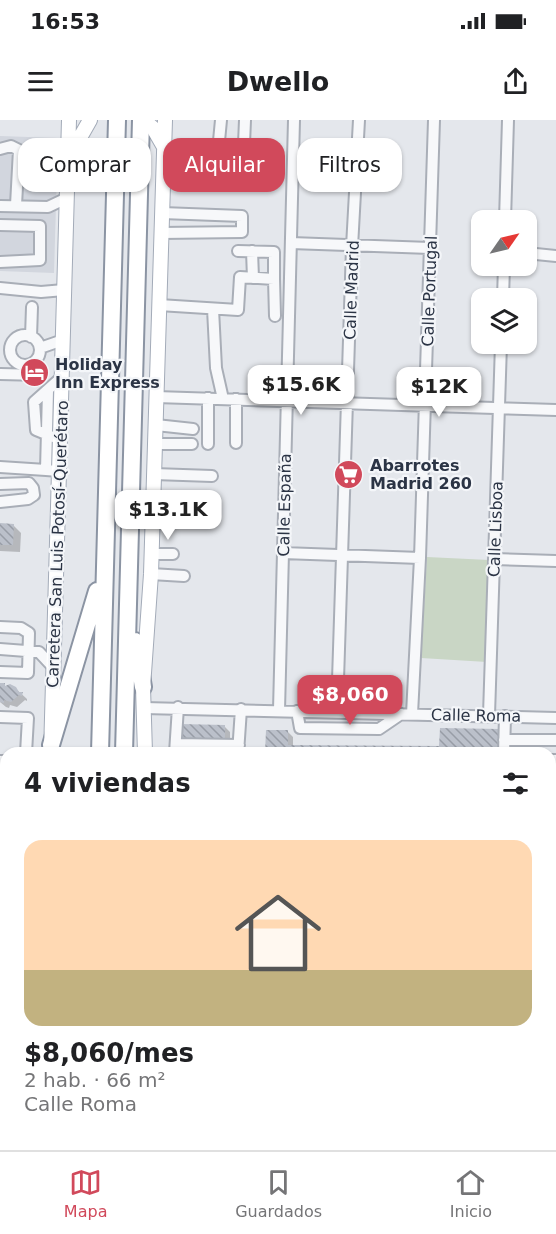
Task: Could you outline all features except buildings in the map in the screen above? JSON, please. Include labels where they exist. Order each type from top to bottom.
[{"type":"highway","points":[[100,747],[103,570],[107,521],[113,204],[117,120]]},
{"type":"highway","points":[[124,747],[142,120]]},
{"type":"highway","points":[[50,747],[103,570]]},
{"type":"highway","points":[[128,601],[143,687]]},
{"type":"main road","name":"Carretera San Luis Potosí-Querétaro","points":[[69,120],[69,138]]},
{"type":"main road","points":[[80,138],[90,120]]},
{"type":"main road","points":[[142,120],[153,128],[163,145]]},
{"type":"main road","points":[[164,138],[165,120]]},
{"type":"main road","points":[[145,747],[143,687],[152,555],[163,180]]},
{"type":"main road","name":"Carretera San Luis Potosí-Querétaro","points":[[49,747],[54,667],[53,437],[62,373],[67,192]]},
{"type":"street","points":[[219,138],[221,120]]},
{"type":"street","points":[[244,138],[245,120]]},
{"type":"street","name":"Calle España","points":[[279,710],[294,120]]},
{"type":"street","name":"Calle Madrid","points":[[337,711],[352,247],[359,120]]},
{"type":"street","name":"Calle Portugal","points":[[407,714],[420,558],[434,120]]},
{"type":"street","points":[[505,210],[508,120]]},
{"type":"street","points":[[0,149],[11,146],[19,150],[16,206]]},
{"type":"street","points":[[0,206],[48,207],[67,198]]},
{"type":"street","points":[[161,233],[242,232],[242,216],[162,213]]},
{"type":"street","points":[[0,225],[40,226],[40,260],[0,262]]},
{"type":"street","points":[[291,243],[352,247],[430,248]]},
{"type":"street","points":[[238,251],[274,252],[275,316]]},
{"type":"street","points":[[252,251],[253,278]]},
{"type":"street","points":[[537,254],[556,256]]},
{"type":"street","points":[[159,305],[238,310],[240,277],[274,279]]},
{"type":"street","points":[[0,288],[41,292],[64,290]]},
{"type":"street","points":[[32,307],[32,337]]},
{"type":"street","points":[[213,309],[216,368],[223,399]]},
{"type":"street","points":[[18,336],[32,337],[40,348],[38,357],[32,363],[23,365],[16,363],[11,357],[10,347],[18,336]]},
{"type":"street","points":[[40,348],[63,340]]},
{"type":"street","name":"Calle Lisboa","points":[[489,715],[501,354]]},
{"type":"street","points":[[32,363],[41,375]]},
{"type":"street","points":[[0,374],[62,373]]},
{"type":"street","points":[[53,437],[36,430],[34,402],[48,391],[62,373]]},
{"type":"street","points":[[48,391],[47,410],[53,437]]},
{"type":"street","points":[[156,397],[556,410]]},
{"type":"street","points":[[208,398],[208,444]]},
{"type":"street","points":[[236,399],[236,443]]},
{"type":"street","points":[[34,410],[47,410]]},
{"type":"street","points":[[156,425],[193,429]]},
{"type":"street","points":[[155,444],[192,444]]},
{"type":"street","points":[[0,467],[52,470]]},
{"type":"street","points":[[154,474],[212,476]]},
{"type":"street","points":[[0,484],[29,483],[34,495],[28,499],[0,502]]},
{"type":"street","points":[[152,555],[173,554]]},
{"type":"street","points":[[283,554],[420,558]]},
{"type":"street","points":[[494,559],[556,561]]},
{"type":"street","points":[[151,574],[184,576]]},
{"type":"street","points":[[0,627],[21,628],[29,633],[33,651],[28,673],[0,672]]},
{"type":"street","points":[[33,651],[54,633]]},
{"type":"street","points":[[0,649],[33,651],[54,667]]},
{"type":"street","points":[[176,747],[178,707]]},
{"type":"street","name":"Calle Roma","points":[[144,708],[178,707],[556,718]]},
{"type":"street","points":[[238,747],[241,709]]},
{"type":"street","points":[[297,711],[300,728],[379,729],[407,714]]},
{"type":"street","points":[[504,747],[505,716]]},
{"type":"street","points":[[0,717],[28,718],[26,747]]},
{"type":"street","points":[[504,740],[556,740]]},
{"type":"shaded area","points":[[0,136],[58,138],[18,138],[18,192],[56,192],[54,273],[0,271]]},
{"type":"green space","points":[[427,557],[489,560],[487,662],[421,658]]},
{"type":"place","name":"Holiday Inn Express","points":[[34,373]]},
{"type":"place","name":"Abarrotes Madrid 260","points":[[349,474]]}]
